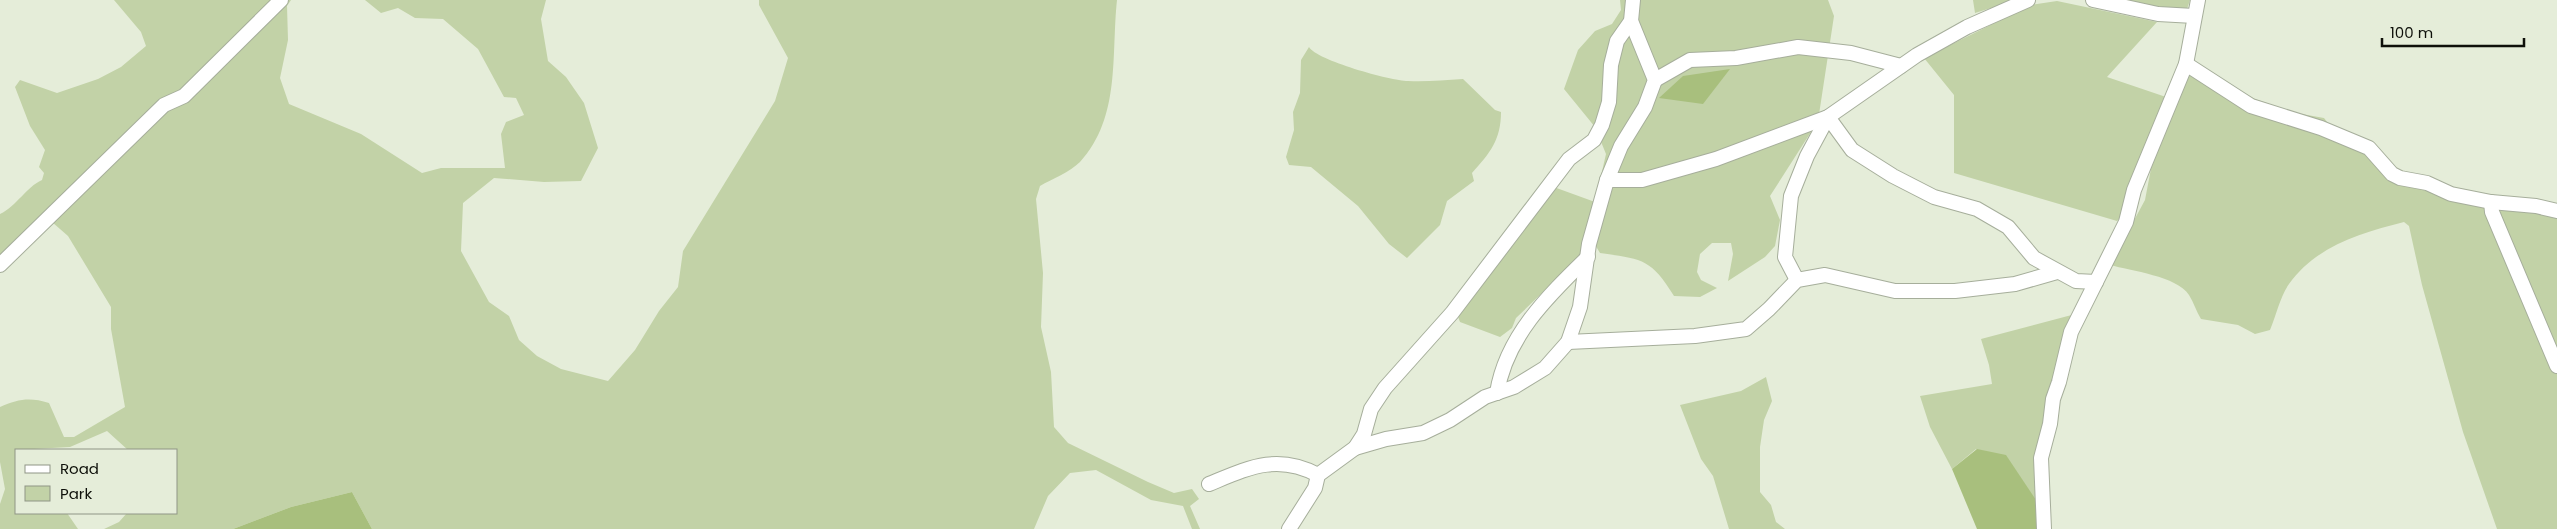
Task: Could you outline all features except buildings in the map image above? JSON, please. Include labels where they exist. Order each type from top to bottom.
[{"type":"street","points":[[0,265],[126,140],[164,105],[184,96],[281,0]]},
{"type":"street","points":[[1633,0],[1631,21],[1656,80]]},
{"type":"street","points":[[1607,180],[1642,180],[1706,162],[1828,117],[1901,66],[1967,28],[2028,0]]},
{"type":"street","points":[[2093,0],[2158,14],[2194,16]]},
{"type":"street","points":[[2044,529],[2041,458],[2050,424],[2052,399],[2059,382],[2071,332],[2126,222],[2134,190],[2186,64],[2198,0]]},
{"type":"street","points":[[1355,448],[1364,434],[1370,409],[1385,388],[1452,313],[1569,159],[1594,140],[1602,125],[1609,102],[1611,65],[1617,41],[1631,21]]},
{"type":"street","points":[[1289,529],[1314,488],[1318,475],[1355,448],[1386,439],[1423,433],[1450,420],[1485,397],[1514,387],[1545,368],[1568,342],[1580,307],[1589,244],[1607,180],[1621,146],[1645,107],[1656,80],[1690,60],[1736,58],[1798,47],[1850,53],[1901,66]]},
{"type":"street","points":[[2186,64],[2250,106],[2321,128],[2369,148],[2392,174],[2427,183],[2451,194],[2491,202],[2536,206],[2557,211]]},
{"type":"street","points":[[1828,117],[1852,150],[1893,176],[1934,197],[1977,209],[2008,227],[2034,258],[2076,282],[2096,282]]},
{"type":"street","points":[[1797,280],[1785,257],[1792,196],[1807,156],[1828,117]]},
{"type":"street","points":[[2491,202],[2492,212],[2557,366]]},
{"type":"street","points":[[1498,393],[1500,374],[1521,331],[1556,289],[1588,257]]},
{"type":"street","points":[[1568,342],[1695,336],[1746,329],[1770,310],[1797,280],[1825,275],[1895,290],[1955,291],[2015,284],[2057,272]]},
{"type":"street","points":[[1209,484],[1255,465],[1288,465],[1304,468],[1318,475]]},
{"type":"green space","points":[[114,0],[291,0],[287,6],[288,40],[280,78],[289,104],[361,134],[422,173],[441,168],[505,168],[501,134],[506,122],[524,115],[516,98],[504,97],[478,49],[443,19],[415,18],[398,8],[381,13],[365,0],[546,0],[541,19],[548,61],[566,77],[584,103],[598,148],[581,181],[544,182],[494,178],[463,203],[461,251],[489,302],[509,316],[519,340],[537,356],[561,369],[608,381],[635,350],[659,311],[678,287],[683,251],[775,101],[788,58],[759,5],[759,0],[1117,0],[1112,85],[1102,126],[1093,144],[1080,162],[1040,186],[1036,199],[1043,273],[1041,327],[1051,372],[1054,427],[1068,443],[1148,482],[1174,493],[1192,489],[1199,499],[1190,506],[1200,529],[1192,529],[1183,506],[1151,500],[1096,470],[1070,473],[1048,496],[1034,529],[372,529],[352,492],[291,507],[233,529],[104,529],[119,522],[126,514],[178,514],[178,449],[127,449],[107,431],[70,447],[15,449],[15,514],[68,514],[78,529],[0,529],[0,504],[5,489],[0,462],[0,407],[24,400],[49,403],[64,437],[74,437],[125,407],[111,329],[111,307],[68,236],[52,222],[0,273],[0,214],[42,180],[44,173],[39,167],[45,150],[30,126],[15,87],[20,80],[57,93],[98,79],[121,67],[146,46],[141,32]]},
{"type":"green space","points":[[1620,0],[1828,0],[1834,16],[1818,121],[1770,196],[1780,220],[1775,246],[1765,257],[1728,281],[1733,254],[1731,243],[1712,243],[1700,254],[1697,272],[1701,280],[1717,288],[1700,297],[1674,296],[1666,283],[1644,262],[1600,253],[1594,243],[1516,318],[1512,328],[1500,337],[1460,322],[1457,314],[1474,296],[1514,235],[1551,186],[1595,202],[1606,154],[1595,127],[1564,89],[1578,50],[1595,31],[1612,24],[1621,10]]},
{"type":"green space","points":[[1973,0],[2017,0],[1975,13]]},
{"type":"green space","points":[[2123,0],[2190,0],[2187,9],[2156,10]]},
{"type":"green space","points":[[2057,1],[2157,22],[2107,77],[2166,97],[2122,216],[2117,221],[1954,173],[1954,95],[1924,58],[2031,5]]},
{"type":"green space","points":[[1309,47],[1325,58],[1386,78],[1415,81],[1463,79],[1495,110],[1501,112],[1497,138],[1484,159],[1472,173],[1474,181],[1447,201],[1440,225],[1407,258],[1389,244],[1358,206],[1311,167],[1289,165],[1286,157],[1294,130],[1293,112],[1300,93],[1301,60]]},
{"type":"green space","points":[[2190,59],[2206,71],[2255,99],[2296,113],[2324,118],[2331,127],[2370,141],[2400,171],[2440,182],[2478,196],[2557,207],[2557,529],[2497,529],[2463,432],[2422,285],[2409,226],[2404,222],[2356,236],[2340,243],[2312,260],[2300,271],[2286,289],[2270,330],[2255,334],[2238,325],[2201,319],[2189,295],[2175,283],[2153,275],[2110,265],[2145,200],[2154,153]]},
{"type":"green space","points":[[1730,69],[1703,104],[1659,98],[1683,76]]},
{"type":"green space","points":[[2083,312],[2069,358],[2056,419],[2055,436],[2047,452],[2050,529],[2036,529],[2039,506],[1976,449],[1952,469],[1930,427],[1920,396],[1992,384],[1989,365],[1981,339]]},
{"type":"green space","points":[[1766,377],[1772,401],[1764,420],[1760,447],[1760,492],[1771,505],[1776,522],[1785,529],[1729,529],[1713,476],[1701,459],[1680,405],[1741,391]]},
{"type":"green space","points":[[1977,449],[2006,455],[2040,506],[2036,529],[1977,529],[1952,469]]},
{"type":"green space","points":[[352,492],[372,529],[233,529],[291,507]]}]
